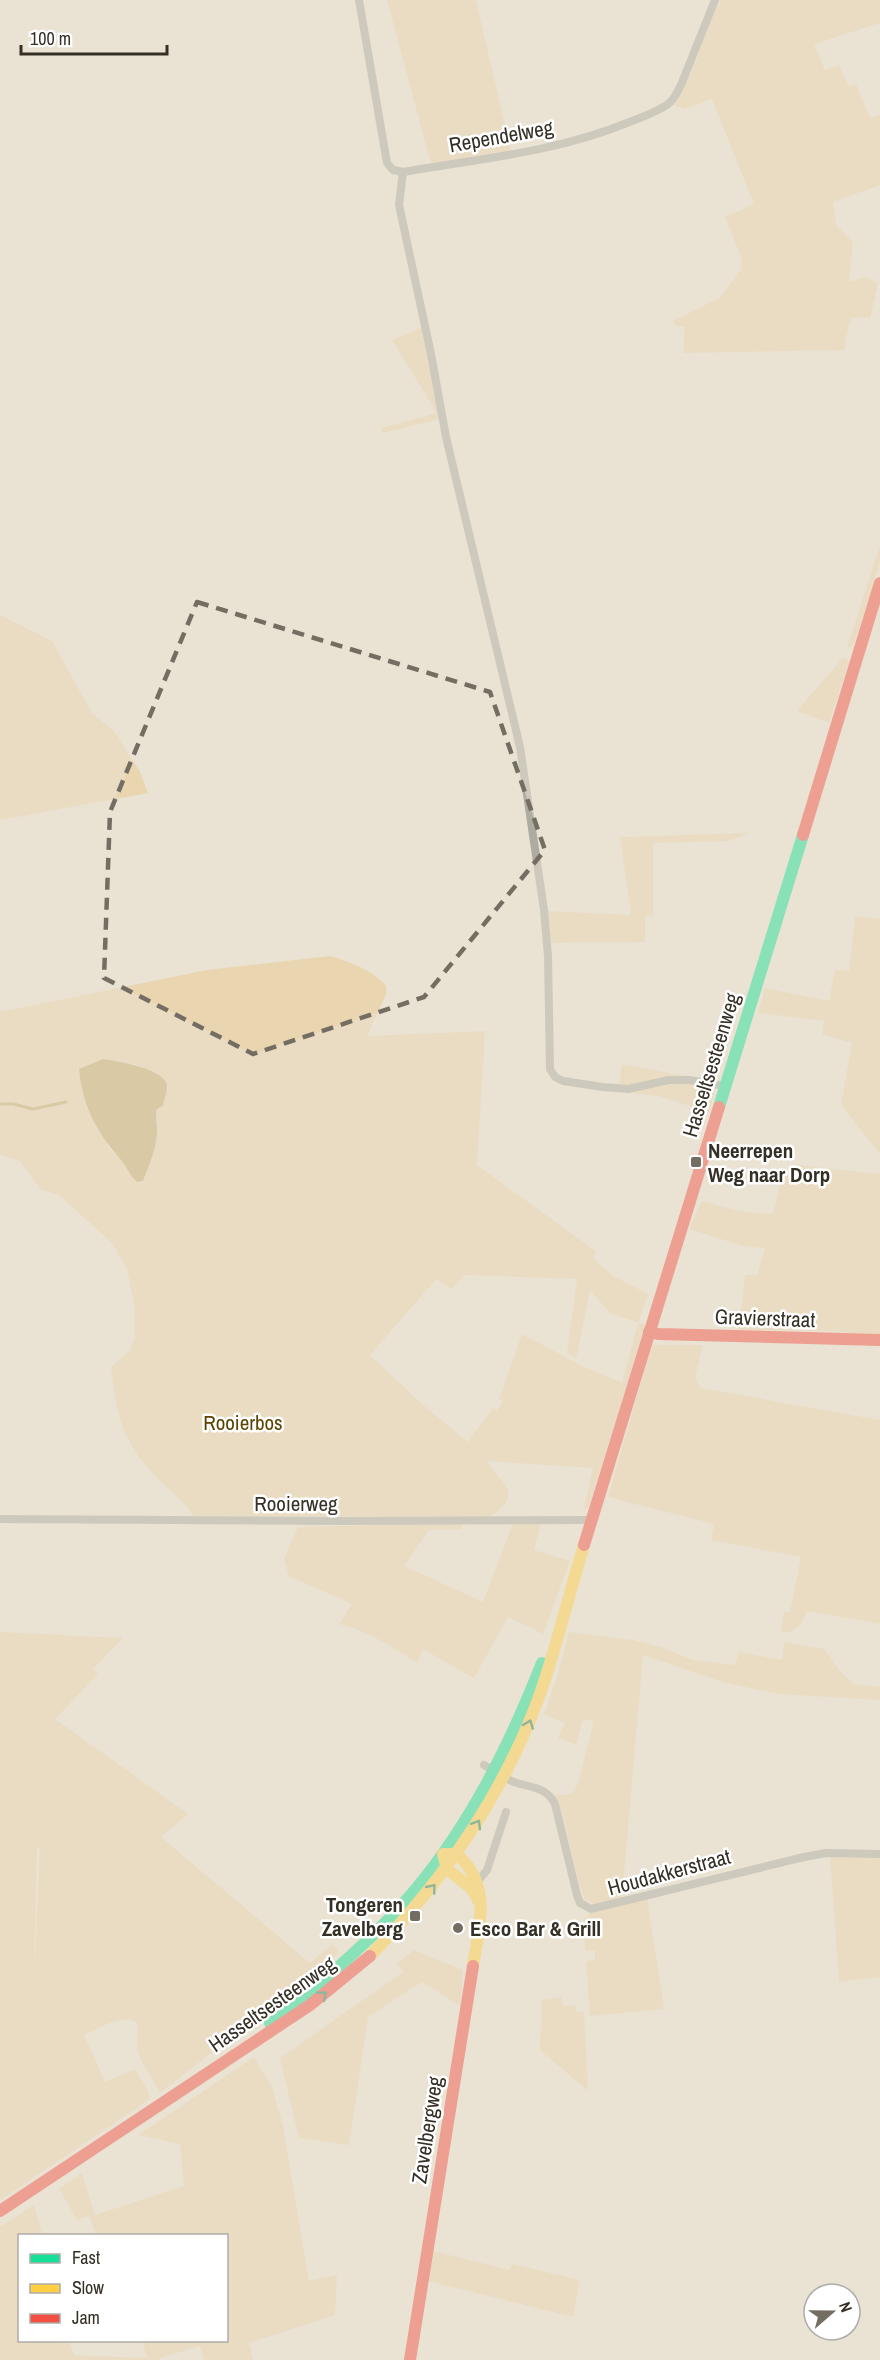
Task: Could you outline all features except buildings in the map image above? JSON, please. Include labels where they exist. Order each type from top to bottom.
[{"type":"main road","name":"Hasseltsesteenweg","points":[[0,2211],[205,2073],[260,2040],[311,2005],[368,1958],[408,1916],[447,1869],[504,1777],[524,1737],[540,1695],[649,1332],[880,583]]},
{"type":"main road","name":"Gravierstraat","points":[[649,1332],[880,1340]]},
{"type":"main road","name":"Hasseltsesteenweg","points":[[205,2073],[282,2013],[360,1946],[392,1916],[443,1854],[457,1833],[488,1767],[522,1710],[569,1594]]},
{"type":"main road","points":[[457,1855],[443,1854],[447,1869],[474,1886]]},
{"type":"main road","name":"Zavelbergweg","points":[[410,2360],[482,1905],[467,1865],[457,1855]]},
{"type":"street","points":[[359,0],[387,163],[393,170],[403,172],[399,205],[446,437],[520,747],[544,910],[548,956],[550,1069],[555,1077],[563,1081],[603,1087],[627,1089],[669,1080],[689,1080],[725,1086]]},
{"type":"street","name":"Rependelweg","points":[[403,172],[519,154],[595,135],[667,105],[675,98],[681,85],[715,0]]},
{"type":"street","name":"Rooierweg","points":[[0,1519],[592,1520]]},
{"type":"street","name":"Houdakkerstraat","points":[[488,1767],[512,1781],[542,1789],[551,1797],[577,1895],[580,1903],[591,1909],[804,1857],[826,1853],[880,1854]]},
{"type":"street","points":[[474,1886],[487,1870],[506,1812]]},
{"type":"highlighted area","points":[[197,602],[490,692],[545,850],[424,997],[253,1054],[104,978],[110,812]]},
{"type":"green space","points":[[387,0],[476,0],[511,152],[431,164]]},
{"type":"green space","points":[[721,0],[880,0],[880,23],[814,44],[825,70],[839,65],[848,86],[856,84],[870,118],[880,115],[880,185],[833,202],[836,225],[853,242],[849,282],[864,277],[878,283],[870,318],[853,317],[849,324],[844,350],[683,353],[685,327],[676,326],[673,321],[719,298],[741,270],[741,257],[725,217],[754,204],[712,99],[684,109],[674,105],[688,80]]},
{"type":"green space","points":[[423,327],[441,419],[382,433],[381,428],[437,413],[392,340]]},
{"type":"green space","points":[[880,545],[880,562],[864,614],[855,641],[847,648]]},
{"type":"green space","points":[[0,615],[52,641],[92,713],[114,731],[140,772],[148,793],[0,820]]},
{"type":"green space","points":[[846,658],[849,662],[829,723],[797,711],[841,660]]},
{"type":"green space","points":[[749,833],[729,841],[653,843],[653,915],[645,916],[645,942],[551,943],[548,911],[631,915],[620,837]]},
{"type":"green space","points":[[855,916],[880,919],[880,1154],[841,1105],[852,1043],[822,1034],[824,1021],[758,1013],[765,988],[829,1001],[835,970],[849,971]]},
{"type":"green space","name":"Rooierbos","points":[[330,956],[368,971],[386,986],[386,994],[367,1036],[485,1031],[477,1165],[597,1252],[593,1258],[613,1276],[648,1294],[638,1323],[646,1324],[588,1509],[584,1508],[593,1468],[487,1461],[504,1483],[509,1494],[507,1501],[490,1517],[193,1516],[183,1502],[138,1456],[119,1417],[111,1367],[129,1351],[135,1338],[134,1304],[127,1269],[113,1244],[59,1195],[40,1189],[19,1160],[0,1155],[0,1012],[207,970]],"holes":[[[103,1059],[135,1064],[168,1086],[163,1106],[157,1109],[156,1142],[143,1181],[132,1177],[122,1161],[110,1149],[79,1069]],[[464,1275],[577,1279],[567,1353],[576,1359],[590,1290],[610,1313],[638,1323],[622,1383],[582,1366],[522,1334],[499,1399],[503,1400],[497,1411],[493,1408],[468,1442],[422,1404],[370,1355],[436,1279],[452,1289]]]},
{"type":"green space","points":[[622,1065],[625,1065],[687,1076],[619,1086]]},
{"type":"green space","points":[[682,1082],[700,1085],[711,1090],[714,1094],[709,1112],[658,1096],[624,1092],[667,1083]]},
{"type":"green space","points":[[797,1165],[880,1174],[880,1335],[828,1331],[739,1330],[745,1275],[757,1275],[765,1248],[743,1246],[689,1229],[702,1201],[739,1211],[773,1214],[782,1176],[796,1176]]},
{"type":"green space","points":[[652,1345],[703,1345],[695,1377],[701,1388],[880,1420],[880,1624],[807,1611],[801,1624],[793,1631],[781,1633],[784,1611],[790,1612],[801,1557],[711,1540],[714,1524],[608,1497]]},
{"type":"green space","points":[[462,1523],[461,1529],[429,1530],[404,1566],[483,1602],[513,1523],[541,1523],[534,1550],[570,1561],[543,1634],[508,1617],[474,1678],[423,1649],[417,1663],[370,1635],[339,1624],[352,1604],[289,1576],[284,1559],[298,1527]]},
{"type":"green space","points":[[0,1632],[123,1638],[93,1669],[98,1674],[55,1719],[188,1814],[161,1837],[310,1963],[333,1944],[339,1953],[160,2093],[141,2060],[137,2049],[138,2024],[133,2020],[119,2020],[84,2035],[105,2082],[135,2069],[150,2099],[0,2200]],"holes":[[[37,1848],[40,1848],[34,1977]]]},
{"type":"green space","points":[[569,1632],[633,1640],[661,1647],[693,1660],[735,1665],[740,1652],[782,1660],[784,1642],[824,1649],[853,1684],[880,1687],[880,1700],[779,1694],[726,1683],[643,1655],[622,1898],[594,1904],[585,1900],[580,1887],[564,1821],[555,1795],[570,1795],[578,1784],[594,1721],[583,1719],[576,1745],[558,1738],[565,1723],[544,1714]]},
{"type":"green space","points":[[830,1856],[880,1857],[880,1977],[839,1982]]},
{"type":"green space","points":[[647,1897],[664,2009],[590,2016],[586,1961],[595,1960],[595,1950],[585,1951],[584,1919],[590,1913]]},
{"type":"green space","points":[[414,1950],[463,1970],[460,2006],[422,1982],[368,2017],[349,2145],[299,2138],[280,2058],[403,1972],[397,1963]]},
{"type":"green space","points":[[562,1997],[563,2006],[575,2005],[576,2012],[584,2011],[588,2091],[540,2050],[542,2000]]},
{"type":"green space","points":[[254,2057],[272,2087],[283,2126],[309,2281],[337,2275],[335,2315],[249,2343],[253,2360],[204,2360],[200,2346],[160,2358],[160,2360],[0,2360],[0,2227],[34,2205],[42,2234],[18,2234],[18,2342],[69,2342],[74,2355],[147,2358],[142,2342],[228,2342],[228,2234],[96,2234],[89,2216],[77,2220],[59,2189],[82,2173],[95,2215],[184,2186],[180,2144],[138,2135]]},
{"type":"green space","points":[[433,2251],[510,2270],[512,2264],[580,2280],[573,2317],[428,2281]]},
{"type":"shaded area","points":[[103,1059],[151,1071],[165,1081],[167,1087],[163,1106],[156,1112],[156,1142],[143,1181],[137,1182],[132,1177],[104,1139],[87,1107],[79,1069]]},
{"type":"waterway","points":[[0,1104],[13,1104],[33,1109],[66,1102]]},
{"type":"traffic: fast","points":[[719,1107],[803,835]]},
{"type":"traffic: fast","points":[[270,2023],[328,1977],[364,1944],[415,1890],[435,1864],[454,1838],[488,1782],[517,1723],[542,1663]]},
{"type":"traffic: slow","points":[[370,1956],[423,1897],[447,1866],[490,1801],[509,1766],[540,1694],[584,1545]]},
{"type":"traffic: slow","points":[[473,1966],[480,1914],[480,1901],[478,1889],[467,1865],[456,1855],[443,1854],[447,1869],[471,1888],[481,1905]]},
{"type":"traffic: jam","points":[[803,835],[880,583]]},
{"type":"traffic: jam","points":[[584,1545],[719,1107]]},
{"type":"traffic: jam","points":[[649,1332],[880,1340]]},
{"type":"traffic: jam","points":[[0,2211],[310,2005],[370,1956]]},
{"type":"traffic: jam","points":[[410,2360],[473,1966]]},
{"type":"place","name":"Neerrepen Weg naar Dorp","points":[[696,1162]]},
{"type":"place","name":"Tongeren Zavelberg","points":[[415,1916]]},
{"type":"place","name":"Esco Bar & Grill","points":[[458,1928]]}]
